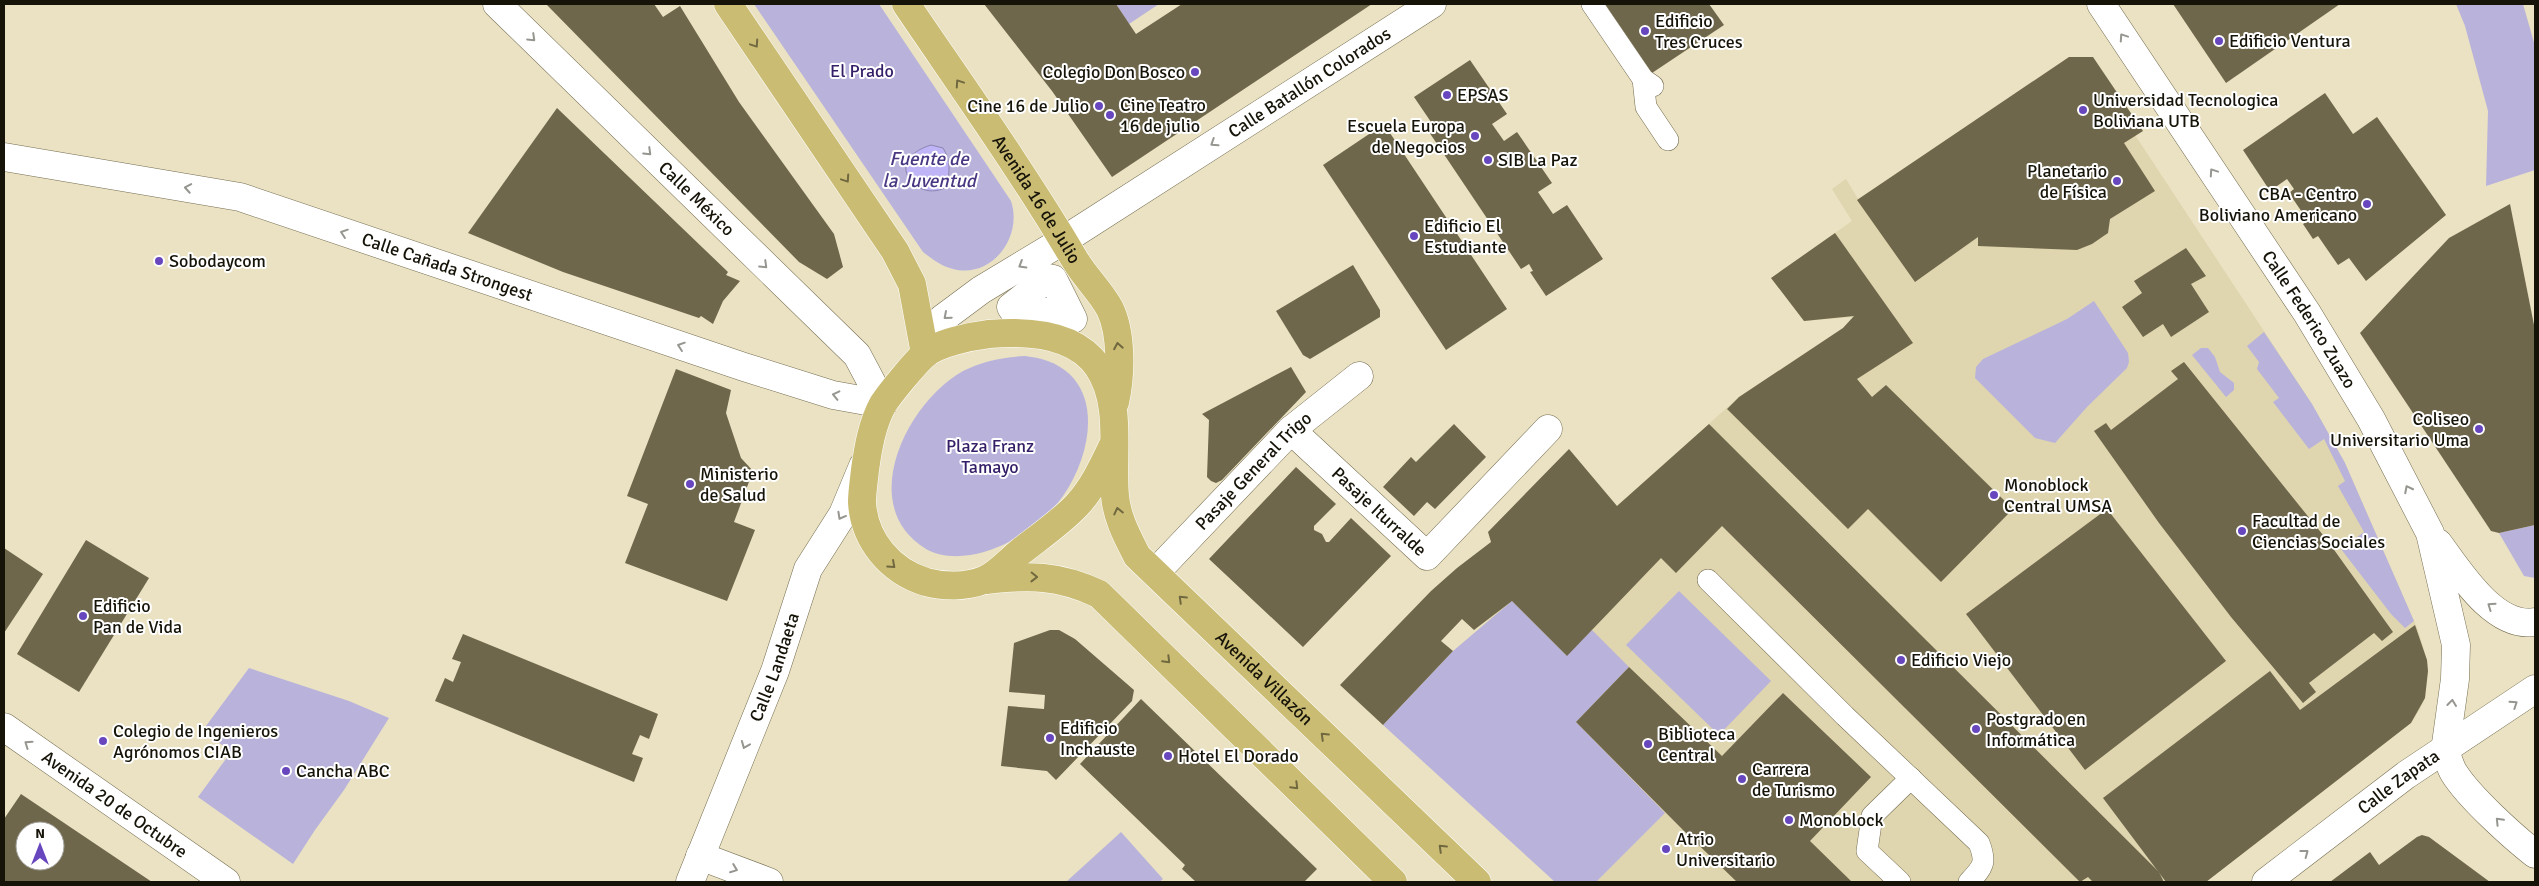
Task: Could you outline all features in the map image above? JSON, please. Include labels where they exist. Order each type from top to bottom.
[{"type":"main road","name":"Calle México","points":[[497,4],[857,355],[884,404]]},
{"type":"main road","points":[[728,4],[895,251],[912,284],[925,354]]},
{"type":"main road","name":"Avenida 16 de Julio","points":[[906,4],[1110,310],[1120,358],[1120,381],[1113,411]]},
{"type":"main road","name":"Calle Batallón Colorados","points":[[925,354],[942,319],[981,290],[1064,240],[1432,4]]},
{"type":"main road","name":"Calle Federico Zuazo","points":[[2101,4],[2307,313],[2371,419],[2430,533],[2456,645],[2455,679],[2445,751]]},
{"type":"main road","name":"Calle Cañada Strongest","points":[[4,157],[240,197],[744,367],[833,395],[884,404]]},
{"type":"main road","points":[[986,580],[1078,504],[1101,471],[1114,443],[1113,411],[1106,382],[1097,365],[1081,350],[1061,340],[1036,334],[979,335],[956,341],[925,354],[884,404],[872,432],[867,455],[862,502],[866,524],[879,551],[888,562],[913,578],[933,584],[953,586],[1017,576],[1047,577],[1076,583],[1099,594],[1393,882]]},
{"type":"main road","name":"Pasaje General Trigo","points":[[1155,573],[1291,430],[1359,376]]},
{"type":"main road","name":"Pasaje Iturralde","points":[[1291,430],[1427,556],[1548,429]]},
{"type":"main road","name":"Avenida Villazón","points":[[1114,443],[1115,497],[1122,526],[1137,556],[1477,882]]},
{"type":"main road","name":"Calle Landaeta","points":[[690,882],[775,671],[808,570],[843,514],[867,455]]},
{"type":"main road","points":[[2430,533],[2478,596],[2514,620],[2535,622]]},
{"type":"main road","name":"Calle Zapata","points":[[2266,882],[2406,775],[2445,751],[2535,689]]},
{"type":"main road","name":"Avenida 20 de Octubre","points":[[4,727],[226,882]]},
{"type":"main road","points":[[2445,751],[2454,773],[2466,788],[2516,839],[2535,854]]},
{"type":"main road","points":[[700,856],[769,882]]},
{"type":"lane","points":[[1592,4],[1648,83],[1646,107],[1668,140]]},
{"type":"lane","points":[[1708,580],[1979,843],[1984,857],[1980,870],[1969,882]]},
{"type":"lane","points":[[1900,882],[1867,851],[1872,816],[1911,778]]},
{"type":"shaded area","name":"Monoblock Central UMSA","points":[[2023,89],[2135,135],[2312,404],[2345,463],[2418,630],[2427,660],[2428,671],[2425,698],[2420,709],[2411,723],[2206,882],[1555,882],[1454,651],[1739,397],[1843,328],[1853,317],[1804,321],[1771,278],[1852,221],[1832,189],[1846,179],[1858,199]]},
{"type":"green space","name":"El Prado","points":[[754,4],[879,4],[1011,201],[1014,215],[1008,241],[992,261],[980,268],[967,270],[953,269],[933,260],[923,252]]},
{"type":"green space","points":[[1116,4],[1159,4],[1129,24]]},
{"type":"green space","points":[[2456,4],[2523,4],[2535,46],[2535,170],[2486,186],[2488,111],[2465,26]]},
{"type":"green space","points":[[2094,301],[2128,353],[2129,362],[2127,368],[2087,407],[2055,443],[2035,438],[1975,378],[1976,367],[1983,359],[2067,319]]},
{"type":"green space","points":[[2264,332],[2312,404],[2345,463],[2414,621],[2405,628],[2391,614],[2341,549],[2364,532],[2338,486],[2345,481],[2324,439],[2309,449],[2273,402],[2279,398],[2257,369],[2259,362],[2247,346]]},
{"type":"green space","points":[[2201,348],[2208,348],[2215,357],[2220,372],[2234,383],[2234,390],[2226,397],[2192,355]]},
{"type":"green space","name":"Plaza Franz Tamayo","points":[[1025,356],[1051,362],[1069,374],[1081,390],[1087,410],[1088,431],[1075,475],[1063,496],[1047,515],[1007,543],[984,552],[962,556],[947,556],[926,549],[905,530],[894,507],[892,482],[897,456],[908,430],[924,406],[942,386],[963,371],[993,360]]},
{"type":"green space","points":[[2535,525],[2535,578],[2524,576],[2499,533]]},
{"type":"green space","points":[[1679,591],[1771,681],[1719,735],[1626,645]]},
{"type":"green space","points":[[1512,601],[1566,655],[1592,630],[1629,667],[1576,722],[1665,813],[1596,882],[1555,882],[1383,725],[1453,651]]},
{"type":"green space","name":"Cancha ABC","points":[[249,668],[349,701],[389,718],[344,790],[293,864],[198,797],[231,752],[203,730]]},
{"type":"green space","points":[[1121,832],[1163,879],[1159,882],[1066,882]]},
{"type":"water","name":"Fuente de la Juventud","points":[[931,145],[943,148],[949,167],[946,187],[935,191],[925,190],[916,185],[909,178],[906,170],[908,161],[916,152]]},
{"type":"building","points":[[546,4],[654,4],[663,17],[680,6],[739,102],[834,234],[843,267],[827,279],[799,262]]},
{"type":"building","name":"Colegio Don Bosco","points":[[984,4],[1116,4],[1136,34],[1182,4],[1372,4],[1112,177],[1052,91]]},
{"type":"building","points":[[1605,4],[1709,4],[1724,25],[1652,73]]},
{"type":"building","points":[[2173,4],[2340,4],[2226,83]]},
{"type":"building","points":[[2069,57],[2093,57],[2143,131],[2124,143],[2155,191],[2110,219],[2108,233],[2092,244],[2077,250],[1978,246],[1978,237],[1915,282],[1857,200]]},
{"type":"building","points":[[1470,60],[1507,114],[1492,124],[1504,141],[1517,132],[1552,183],[1538,192],[1553,214],[1567,205],[1603,259],[1546,296],[1530,272],[1533,271],[1529,264],[1521,269],[1429,132],[1437,127],[1433,121],[1431,122],[1414,97]]},
{"type":"building","name":"CBA - Centro Boliviano Americano","points":[[2325,93],[2353,134],[2377,117],[2446,215],[2366,281],[2349,258],[2338,265],[2318,236],[2313,239],[2303,224],[2308,221],[2289,193],[2294,189],[2287,179],[2270,191],[2243,150]]},
{"type":"building","points":[[557,108],[728,272],[726,275],[740,281],[723,301],[713,324],[701,316],[699,318],[563,272],[468,233]]},
{"type":"building","name":"Edificio El Estudiante","points":[[1384,124],[1507,309],[1446,350],[1323,165]]},
{"type":"building","name":"Coliseo Universitario Uma","points":[[2510,204],[2535,330],[2535,525],[2499,533],[2491,531],[2360,333],[2449,238]]},
{"type":"building","points":[[1835,233],[1913,343],[1857,379],[1872,397],[1886,385],[2013,509],[1941,582],[1868,509],[1848,529],[1727,409],[1739,397],[1843,328],[1854,316],[1804,321],[1771,278]]},
{"type":"building","points":[[2186,248],[2206,276],[2191,284],[2209,312],[2171,337],[2163,324],[2143,337],[2122,307],[2142,293],[2134,281]]},
{"type":"building","points":[[1353,265],[1380,310],[1380,317],[1310,359],[1303,355],[1276,311]]},
{"type":"building","name":"Facultad de Ciencias Sociales","points":[[2184,362],[2327,540],[2393,632],[2382,641],[2374,633],[2309,683],[2316,692],[2303,703],[2231,617],[2159,523],[2094,431],[2106,423],[2111,430],[2178,379],[2171,371]]},
{"type":"building","points":[[1291,367],[1306,392],[1222,480],[1216,483],[1211,481],[1207,477],[1209,420],[1202,414]]},
{"type":"building","name":"Ministerio de Salud","points":[[676,369],[731,390],[726,413],[741,458],[753,471],[734,522],[755,530],[727,601],[625,563],[648,504],[627,496]]},
{"type":"building","points":[[1454,424],[1486,457],[1435,509],[1427,502],[1414,516],[1383,487],[1411,457],[1416,462]]},
{"type":"building","points":[[1709,424],[2159,872],[2164,882],[2093,882],[2088,877],[2080,882],[1722,526],[1676,573],[1661,558],[1567,656],[1512,601],[1474,630],[1462,619],[1441,641],[1453,651],[1383,725],[1340,685],[1431,591],[1491,542],[1488,532],[1569,449],[1617,506]]},
{"type":"building","points":[[1296,467],[1336,504],[1314,526],[1314,530],[1322,534],[1326,542],[1329,542],[1351,518],[1391,556],[1303,647],[1209,559]]},
{"type":"building","points":[[2107,509],[2226,661],[2085,770],[1966,614]]},
{"type":"building","name":"Edificio Pan de Vida","points":[[86,540],[149,578],[79,692],[17,654]]},
{"type":"building","points":[[4,548],[43,574],[4,633]]},
{"type":"building","points":[[2415,625],[2427,660],[2428,671],[2425,698],[2411,723],[2206,882],[2166,882],[2103,798],[2270,671],[2300,710]]},
{"type":"building","name":"Edificio Inchauste","points":[[1050,630],[1059,630],[1075,639],[1134,690],[1132,701],[1056,780],[1047,771],[1001,766],[1008,706],[1044,709],[1045,695],[1009,692],[1014,643]]},
{"type":"building","points":[[463,634],[658,714],[649,739],[640,735],[632,754],[643,758],[634,782],[435,701],[445,678],[453,682],[461,662],[452,659]]},
{"type":"building","points":[[1629,667],[1722,756],[1783,693],[1871,777],[1810,841],[1852,882],[1737,882],[1683,830],[1576,722]]},
{"type":"building","points":[[1141,699],[1317,869],[1304,882],[1196,882],[1182,869],[1185,865],[1080,764]]},
{"type":"building","points":[[21,794],[61,821],[15,821],[15,871],[65,871],[65,824],[152,882],[4,882],[4,819]]},
{"type":"building","points":[[2422,835],[2429,837],[2490,882],[2330,882],[2370,852],[2379,865]]},
{"type":"place","name":"Edificio Tres Cruces","points":[[1645,31]]},
{"type":"place","name":"Edificio Ventura","points":[[2219,41]]},
{"type":"place","name":"Colegio Don Bosco","points":[[1195,72]]},
{"type":"place","name":"EPSAS","points":[[1447,95]]},
{"type":"place","name":"Cine 16 de Julio","points":[[1099,106]]},
{"type":"place","name":"Universidad Tecnologica Boliviana UTB","points":[[2083,110]]},
{"type":"place","name":"Cine Teatro 16 de julio","points":[[1110,115]]},
{"type":"place","name":"Escuela Europa de Negocios","points":[[1475,136]]},
{"type":"place","name":"SIB La Paz","points":[[1488,160]]},
{"type":"place","name":"Planetario de Física","points":[[2117,181]]},
{"type":"place","name":"CBA - Centro Boliviano Americano","points":[[2367,204]]},
{"type":"place","name":"Edificio El Estudiante","points":[[1414,236]]},
{"type":"place","name":"Sobodaycom","points":[[159,261]]},
{"type":"place","name":"Coliseo Universitario Uma","points":[[2479,429]]},
{"type":"place","name":"Ministerio de Salud","points":[[690,484]]},
{"type":"place","name":"Monoblock Central UMSA","points":[[1994,495]]},
{"type":"place","name":"Facultad de Ciencias Sociales","points":[[2242,531]]},
{"type":"place","name":"Edificio Pan de Vida","points":[[83,616]]},
{"type":"place","name":"Edificio Viejo","points":[[1901,660]]},
{"type":"place","name":"Postgrado en Informática","points":[[1976,729]]},
{"type":"place","name":"Edificio Inchauste","points":[[1050,738]]},
{"type":"place","name":"Colegio de Ingenieros Agrónomos CIAB","points":[[103,741]]},
{"type":"place","name":"Biblioteca Central","points":[[1648,744]]},
{"type":"place","name":"Hotel El Dorado","points":[[1168,756]]},
{"type":"place","name":"Cancha ABC","points":[[286,771]]},
{"type":"place","name":"Carrera de Turismo","points":[[1742,779]]},
{"type":"place","name":"Monoblock","points":[[1789,820]]},
{"type":"place","name":"Atrio Universitario","points":[[1666,849]]}]
